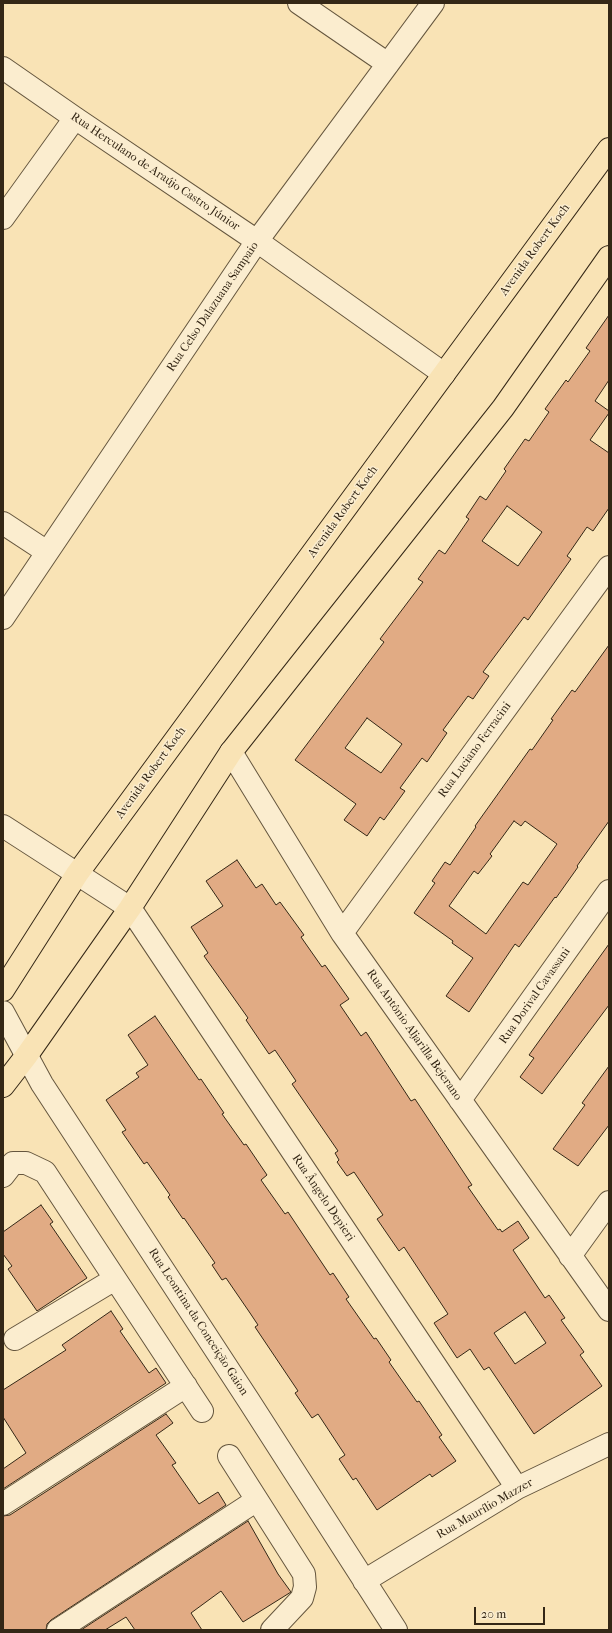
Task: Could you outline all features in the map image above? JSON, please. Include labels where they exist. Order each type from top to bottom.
[{"type":"main road","name":"Avenida Robert Koch","points":[[3,990],[77,874],[609,149]]},
{"type":"main road","points":[[3,1086],[27,1055],[130,908],[231,752],[502,408],[609,257]]},
{"type":"street","points":[[299,3],[388,64]]},
{"type":"street","name":"Rua Celso Dalazuana Sampaio","points":[[3,618],[257,241],[433,3]]},
{"type":"street","name":"Rua Herculano de Araújo Castro Júnior","points":[[3,68],[257,241],[444,374]]},
{"type":"street","points":[[3,218],[75,118]]},
{"type":"street","points":[[3,523],[47,552]]},
{"type":"street","name":"Rua Luciano Ferracini","points":[[342,933],[609,567]]},
{"type":"street","name":"Rua Antônio Aljarilla Bejerano","points":[[231,752],[342,933],[609,1310]]},
{"type":"street","points":[[3,826],[130,908]]},
{"type":"street","name":"Rua Dorival Cavassani","points":[[460,1100],[609,891]]},
{"type":"street","name":"Rua Ângelo Depieri","points":[[130,908],[517,1488]]},
{"type":"street","name":"Rua Leontina da Conceição Gaion","points":[[3,1012],[42,1084],[249,1401],[396,1630]]},
{"type":"street","points":[[3,1176],[13,1163],[26,1162],[45,1172],[202,1411]]},
{"type":"street","points":[[570,1256],[609,1202]]},
{"type":"street","points":[[15,1339],[115,1279]]},
{"type":"street","points":[[3,1504],[186,1386]]},
{"type":"street","name":"Rua Maurílio Mazzer","points":[[364,1581],[517,1488],[609,1444]]},
{"type":"street","points":[[230,1456],[304,1574],[305,1587],[302,1598],[272,1630]]},
{"type":"street","points":[[58,1630],[257,1500]]},
{"type":"building","points":[[609,315],[609,380],[595,401],[609,411],[609,413],[590,440],[609,453],[609,508],[593,531],[587,527],[567,556],[571,559],[528,620],[524,617],[483,672],[489,676],[473,699],[468,696],[443,730],[447,733],[427,762],[422,758],[400,788],[405,791],[384,820],[380,817],[367,836],[344,820],[356,804],[295,760],[384,642],[380,639],[423,582],[418,579],[439,550],[445,554],[469,519],[466,517],[480,496],[486,500],[506,471],[504,469],[525,439],[529,441],[549,412],[545,409],[566,380],[568,382],[590,351],[586,348]],"holes":[[[507,506],[542,532],[518,566],[482,541]],[[367,718],[402,744],[381,773],[345,748]]]},
{"type":"building","points":[[609,645],[609,821],[556,898],[555,897],[519,947],[515,944],[469,1012],[446,996],[473,958],[452,943],[453,941],[414,913],[435,883],[432,881],[445,862],[450,865],[476,827],[475,826],[530,749],[532,750],[553,720],[551,719],[572,690],[575,692]],"holes":[[[514,821],[521,826],[525,821],[557,844],[528,885],[523,882],[486,934],[449,906],[474,871],[478,874],[492,856],[490,854]]]},
{"type":"building","points":[[237,860],[256,888],[262,884],[276,905],[280,902],[304,935],[301,937],[322,967],[325,965],[349,999],[340,1005],[361,1036],[366,1032],[411,1101],[415,1099],[472,1185],[468,1187],[498,1230],[500,1229],[502,1232],[518,1221],[529,1238],[513,1250],[545,1298],[549,1295],[565,1318],[561,1320],[584,1352],[580,1355],[602,1386],[534,1434],[489,1367],[484,1370],[470,1349],[457,1358],[434,1323],[448,1314],[404,1247],[399,1251],[377,1219],[383,1215],[354,1172],[347,1176],[337,1162],[339,1160],[335,1153],[338,1151],[292,1084],[296,1081],[275,1050],[269,1054],[246,1020],[248,1018],[204,956],[208,953],[191,927],[223,906],[206,881]],"holes":[[[525,1312],[546,1343],[515,1364],[494,1333]]]},
{"type":"building","points":[[609,944],[609,1005],[542,1094],[520,1077],[534,1058],[529,1055]]},
{"type":"building","points":[[155,1016],[199,1080],[201,1079],[224,1113],[222,1114],[244,1145],[246,1144],[267,1175],[261,1180],[285,1214],[288,1212],[330,1275],[333,1273],[349,1297],[346,1299],[374,1339],[376,1338],[391,1360],[389,1362],[417,1402],[419,1401],[442,1435],[439,1437],[456,1461],[432,1477],[430,1474],[377,1510],[356,1478],[353,1480],[339,1459],[345,1455],[318,1414],[312,1418],[295,1393],[298,1391],[255,1327],[258,1325],[250,1313],[226,1278],[222,1280],[212,1265],[215,1263],[168,1197],[170,1195],[147,1162],[144,1164],[122,1132],[126,1130],[106,1100],[139,1077],[136,1073],[148,1065],[128,1035]]},
{"type":"building","points":[[609,1066],[609,1125],[578,1166],[553,1149],[585,1105],[582,1103]]},
{"type":"building","points":[[41,1205],[53,1222],[50,1224],[87,1278],[37,1311],[8,1269],[12,1266],[3,1254],[3,1232]]},
{"type":"building","points":[[111,1311],[123,1329],[120,1331],[149,1373],[156,1368],[166,1383],[3,1489],[3,1469],[26,1453],[3,1417],[3,1390],[66,1350],[62,1345]]},
{"type":"building","points":[[166,1414],[173,1423],[156,1435],[176,1463],[172,1465],[199,1504],[218,1492],[226,1505],[51,1620],[47,1624],[46,1630],[3,1630],[3,1516],[10,1515]]},
{"type":"building","points":[[248,1521],[278,1574],[291,1592],[243,1622],[221,1591],[191,1613],[202,1630],[135,1630],[126,1617],[105,1630],[81,1630]]}]
